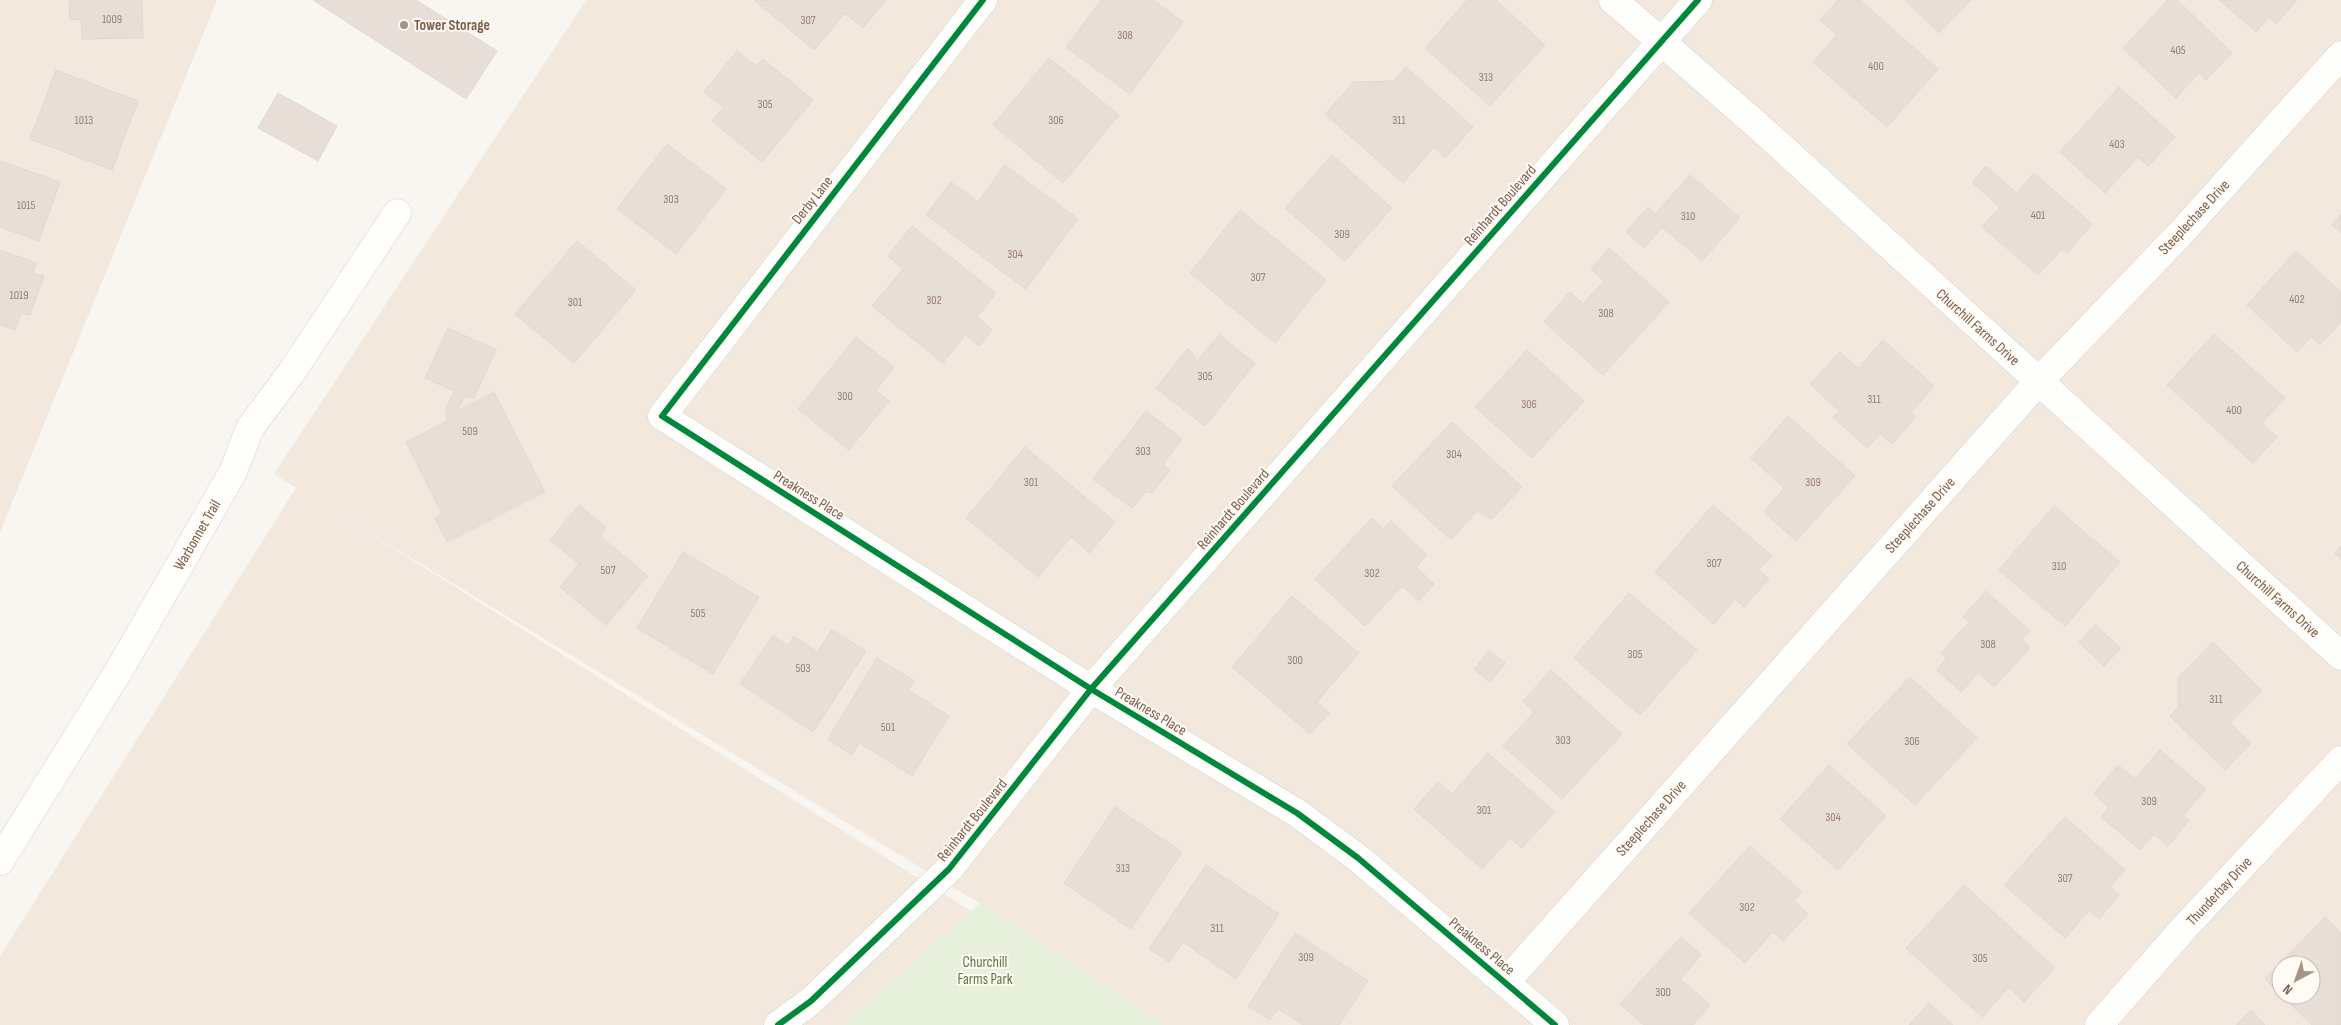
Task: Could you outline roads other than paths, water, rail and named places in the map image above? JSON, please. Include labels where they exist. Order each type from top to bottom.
[{"type":"street","name":"Derby Lane","points":[[662,416],[983,0]]},
{"type":"street","name":"Churchill Farms Drive","points":[[1613,0],[1764,131],[2341,656]]},
{"type":"street","name":"Reinhardt Boulevard","points":[[778,1025],[811,1001],[949,870],[1091,689],[1698,0]]},
{"type":"street","name":"Steeplechase Drive","points":[[1506,982],[2038,382],[2180,234],[2341,55]]},
{"type":"street","name":"Warbonnet Trail","points":[[0,860],[126,658],[234,472],[250,428],[290,373],[397,213]]},
{"type":"street","name":"Preakness Place","points":[[662,416],[1091,689],[1296,813],[1358,858],[1555,1025]]},
{"type":"street","name":"Thunderbay Drive","points":[[2099,1025],[2185,927],[2341,760]]},
{"type":"place","name":"Tower Storage","points":[[404,25]]},
{"type":"park label","name":"Churchill Farms Park","points":[[985,970]]}]
